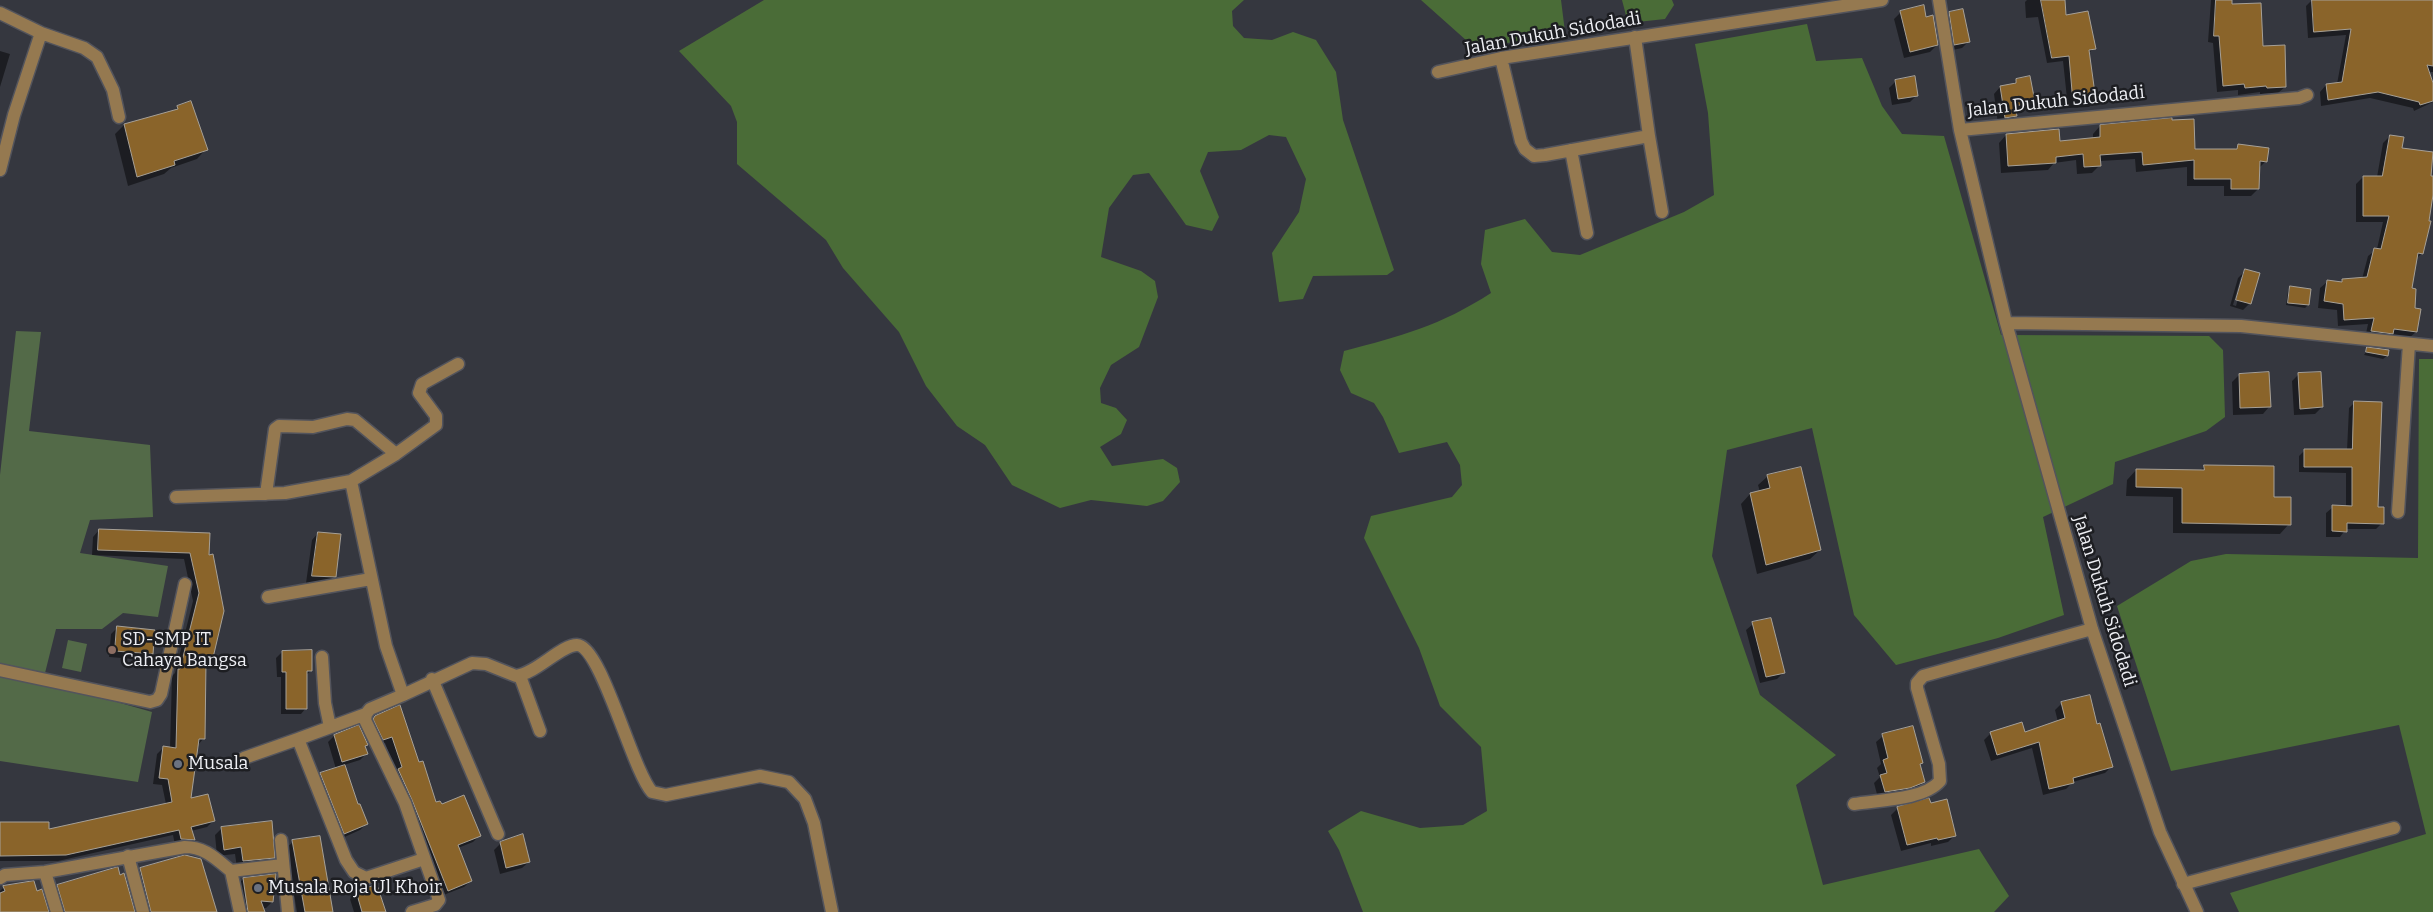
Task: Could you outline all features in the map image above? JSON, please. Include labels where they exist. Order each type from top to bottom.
[{"type":"street","name":"Jalan Dukuh Sidodadi","points":[[1438,72],[1501,58],[1882,0]]},
{"type":"street","name":"Jalan Dukuh Sidodadi","points":[[1938,0],[1960,130],[2006,323],[2092,629],[2160,832],[2197,912]]},
{"type":"street","points":[[0,13],[41,33],[84,48],[97,57],[113,90],[119,117]]},
{"type":"street","points":[[0,170],[14,115],[41,33]]},
{"type":"street","points":[[1635,37],[1662,212]]},
{"type":"street","points":[[1501,58],[1521,141],[1534,156],[1649,136]]},
{"type":"street","name":"Jalan Dukuh Sidodadi","points":[[1960,130],[2299,98],[2307,95]]},
{"type":"street","points":[[1571,150],[1587,233]]},
{"type":"street","points":[[2006,323],[2241,326],[2433,346]]},
{"type":"street","points":[[2398,512],[2409,344]]},
{"type":"street","points":[[176,497],[266,494],[351,481],[396,454],[436,425],[436,416],[419,393],[422,384],[458,364]]},
{"type":"street","points":[[266,494],[272,442],[275,429],[280,426],[313,427],[347,419],[355,420],[396,454]]},
{"type":"street","points":[[351,481],[370,579],[386,646],[403,695]]},
{"type":"street","points":[[268,597],[370,579]]},
{"type":"street","points":[[0,670],[150,702],[157,700],[161,694],[185,584]]},
{"type":"street","points":[[1854,804],[1918,794],[1933,789],[1940,781],[1939,764],[1917,688],[1917,683],[1923,676],[2092,629]]},
{"type":"street","points":[[412,912],[435,905],[439,900],[413,823],[366,720],[366,714],[370,708],[403,695],[432,679],[472,663],[486,664],[520,676],[539,667],[568,647],[578,645],[586,648],[599,669],[642,775],[649,788],[657,794],[666,795],[690,792],[760,776],[779,779],[796,787],[805,799],[814,822],[832,912]]},
{"type":"street","points":[[322,657],[325,702],[330,727]]},
{"type":"street","points":[[520,676],[540,731]]},
{"type":"street","points":[[432,679],[498,834]]},
{"type":"street","points":[[244,758],[366,714]]},
{"type":"street","points":[[298,739],[333,833],[349,866],[354,872],[370,877],[424,859]]},
{"type":"street","points":[[2183,884],[2394,828]]},
{"type":"street","points":[[281,840],[288,912]]},
{"type":"street","points":[[0,878],[6,875],[45,872],[128,856],[196,847],[213,856],[231,872],[240,912]]},
{"type":"street","points":[[128,856],[143,912]]},
{"type":"street","points":[[231,872],[283,865]]},
{"type":"street","points":[[45,872],[57,912]]},
{"type":"green space","points":[[764,0],[1244,0],[1232,11],[1233,26],[1244,38],[1272,40],[1293,32],[1316,40],[1336,72],[1343,120],[1394,270],[1387,275],[1313,276],[1303,299],[1279,302],[1272,253],[1299,212],[1306,179],[1286,137],[1269,135],[1241,150],[1208,152],[1200,171],[1219,217],[1212,231],[1186,225],[1149,173],[1133,175],[1109,208],[1101,257],[1141,271],[1155,281],[1158,297],[1139,347],[1111,365],[1100,388],[1101,403],[1116,408],[1127,420],[1121,434],[1100,447],[1112,466],[1163,459],[1177,468],[1180,482],[1163,501],[1147,506],[1091,500],[1060,508],[1012,485],[985,445],[957,426],[926,386],[899,332],[843,268],[826,240],[737,164],[737,122],[731,106],[679,51]]},
{"type":"green space","points":[[1421,0],[1561,0],[1565,32],[1476,49]]},
{"type":"green space","points":[[1622,0],[1672,0],[1674,5],[1665,19],[1628,23]]},
{"type":"green space","points":[[1807,24],[1816,61],[1862,58],[1882,106],[1902,134],[1944,136],[2001,335],[2209,336],[2223,350],[2225,417],[2206,431],[2115,462],[2113,484],[2043,517],[2064,615],[1998,638],[1896,665],[1854,615],[1812,428],[1727,450],[1712,556],[1760,695],[1836,755],[1796,785],[1823,885],[1979,849],[2009,896],[1994,912],[1363,912],[1339,850],[1328,831],[1361,811],[1420,828],[1463,825],[1487,811],[1481,747],[1440,706],[1419,648],[1364,538],[1371,516],[1452,497],[1462,485],[1460,465],[1447,442],[1399,453],[1383,417],[1374,403],[1351,393],[1340,370],[1344,351],[1420,329],[1455,314],[1491,293],[1481,264],[1485,230],[1525,219],[1552,252],[1580,255],[1684,212],[1714,195],[1708,113],[1695,44]]},
{"type":"green space","points":[[16,331],[41,332],[29,431],[150,445],[153,517],[90,520],[80,553],[168,566],[158,617],[123,613],[102,629],[56,629],[43,681],[152,712],[138,782],[0,761],[0,475]]},
{"type":"green space","points":[[2419,359],[2433,359],[2433,912],[2239,912],[2230,893],[2426,834],[2399,725],[2171,771],[2117,606],[2191,561],[2226,554],[2418,558]]},
{"type":"green space","points":[[68,640],[87,644],[81,672],[62,668]]},
{"type":"building","points":[[2041,0],[2065,0],[2066,15],[2088,11],[2096,49],[2089,50],[2096,101],[2073,103],[2069,56],[2052,58]]},
{"type":"building","points":[[2216,0],[2232,0],[2232,4],[2261,3],[2263,46],[2285,45],[2286,87],[2245,88],[2244,84],[2223,86],[2219,36],[2214,36]]},
{"type":"building","points":[[2312,0],[2433,0],[2433,66],[2427,65],[2433,83],[2433,101],[2420,105],[2419,102],[2378,92],[2328,100],[2326,84],[2342,82],[2351,29],[2314,32]]},
{"type":"building","points":[[1924,5],[1926,17],[1933,15],[1938,45],[1910,52],[1900,11]]},
{"type":"building","points":[[1963,9],[1970,42],[1954,45],[1949,12]]},
{"type":"building","points":[[1915,76],[1918,96],[1898,99],[1895,80]]},
{"type":"building","points":[[2030,76],[2035,102],[2015,106],[2017,116],[2005,118],[2000,86],[2016,83],[2016,79]]},
{"type":"building","points":[[191,101],[208,150],[174,161],[175,165],[137,177],[124,124],[178,109],[177,106]]},
{"type":"building","points":[[2172,118],[2172,120],[2194,119],[2195,149],[2237,149],[2238,144],[2269,148],[2267,162],[2260,161],[2259,189],[2231,189],[2231,179],[2194,179],[2194,160],[2143,165],[2142,152],[2100,155],[2101,166],[2084,167],[2083,154],[2056,157],[2056,163],[2008,166],[2006,134],[2059,129],[2060,141],[2100,137],[2100,125]]},
{"type":"building","points":[[2390,135],[2404,137],[2402,148],[2433,152],[2431,176],[2433,176],[2433,195],[2429,221],[2431,221],[2423,254],[2418,253],[2412,288],[2416,289],[2415,308],[2421,309],[2417,332],[2394,329],[2393,334],[2371,331],[2374,318],[2344,320],[2343,304],[2324,301],[2327,280],[2342,282],[2342,279],[2367,277],[2374,248],[2381,249],[2389,216],[2363,216],[2363,176],[2382,176]]},
{"type":"building","points":[[2245,269],[2260,273],[2251,304],[2236,300]]},
{"type":"building","points":[[2290,286],[2311,289],[2309,305],[2288,303]]},
{"type":"building","points":[[2367,347],[2389,350],[2388,356],[2366,352]]},
{"type":"building","points":[[2269,372],[2271,407],[2240,408],[2239,374]]},
{"type":"building","points":[[2321,372],[2323,407],[2300,409],[2298,373]]},
{"type":"building","points":[[2354,401],[2382,402],[2378,507],[2384,507],[2384,524],[2347,523],[2347,532],[2332,531],[2332,505],[2352,506],[2352,467],[2304,467],[2304,449],[2352,449]]},
{"type":"building","points":[[2204,465],[2274,466],[2274,497],[2291,497],[2291,525],[2182,523],[2182,488],[2136,487],[2136,469],[2204,470]]},
{"type":"building","points":[[1801,467],[1821,550],[1766,565],[1750,493],[1770,488],[1767,475]]},
{"type":"building","points":[[99,529],[210,533],[209,555],[213,554],[224,611],[212,662],[206,661],[205,739],[199,739],[191,798],[208,794],[215,821],[191,827],[195,840],[181,839],[179,830],[66,855],[0,856],[0,822],[49,822],[49,829],[172,802],[168,779],[159,778],[163,746],[176,748],[178,669],[180,669],[199,593],[190,553],[98,550]]},
{"type":"building","points":[[318,532],[341,534],[336,577],[312,576]]},
{"type":"building","points":[[1771,618],[1785,673],[1766,677],[1752,622]]},
{"type":"building","points":[[117,626],[155,630],[153,654],[115,651]]},
{"type":"building","points":[[312,650],[312,671],[307,671],[307,709],[286,709],[286,672],[282,672],[282,651]]},
{"type":"building","points":[[2090,695],[2097,724],[2100,723],[2113,767],[2073,778],[2074,783],[2049,789],[2039,742],[1997,755],[1990,732],[2022,722],[2025,732],[2065,718],[2061,702]]},
{"type":"building","points":[[400,705],[419,762],[423,761],[436,802],[440,801],[442,804],[464,795],[481,836],[458,845],[472,881],[448,891],[398,769],[402,767],[392,737],[383,740],[373,719],[375,716]]},
{"type":"building","points":[[359,725],[368,745],[365,746],[368,754],[342,762],[334,735]]},
{"type":"building","points":[[1913,726],[1923,763],[1920,764],[1925,782],[1910,788],[1885,792],[1880,775],[1887,773],[1883,760],[1888,758],[1882,734]]},
{"type":"building","points":[[345,765],[358,804],[360,804],[368,824],[344,834],[320,773]]},
{"type":"building","points":[[1929,798],[1931,803],[1947,799],[1956,836],[1907,845],[1897,807]]},
{"type":"building","points":[[272,821],[275,858],[243,861],[241,847],[224,850],[221,827]]},
{"type":"building","points":[[523,834],[530,862],[506,868],[500,842]]},
{"type":"building","points":[[320,836],[333,912],[305,912],[292,840]]},
{"type":"building","points":[[185,855],[201,859],[217,912],[151,912],[140,868]]},
{"type":"building","points":[[118,867],[120,875],[124,873],[135,912],[65,912],[57,885]]},
{"type":"building","name":"Musala Roja Ul Khoir","points":[[276,874],[273,902],[261,901],[265,912],[248,912],[243,878]]},
{"type":"building","points":[[34,881],[37,891],[42,889],[49,912],[0,912],[0,893],[5,891],[3,886]]},
{"type":"building","points":[[377,885],[386,912],[362,912],[356,891]]},
{"type":"place","name":"SD-SMP IT Cahaya Bangsa","points":[[112,650]]},
{"type":"place","name":"Musala","points":[[178,764]]},
{"type":"place","name":"Musala Roja Ul Khoir","points":[[258,888]]}]
